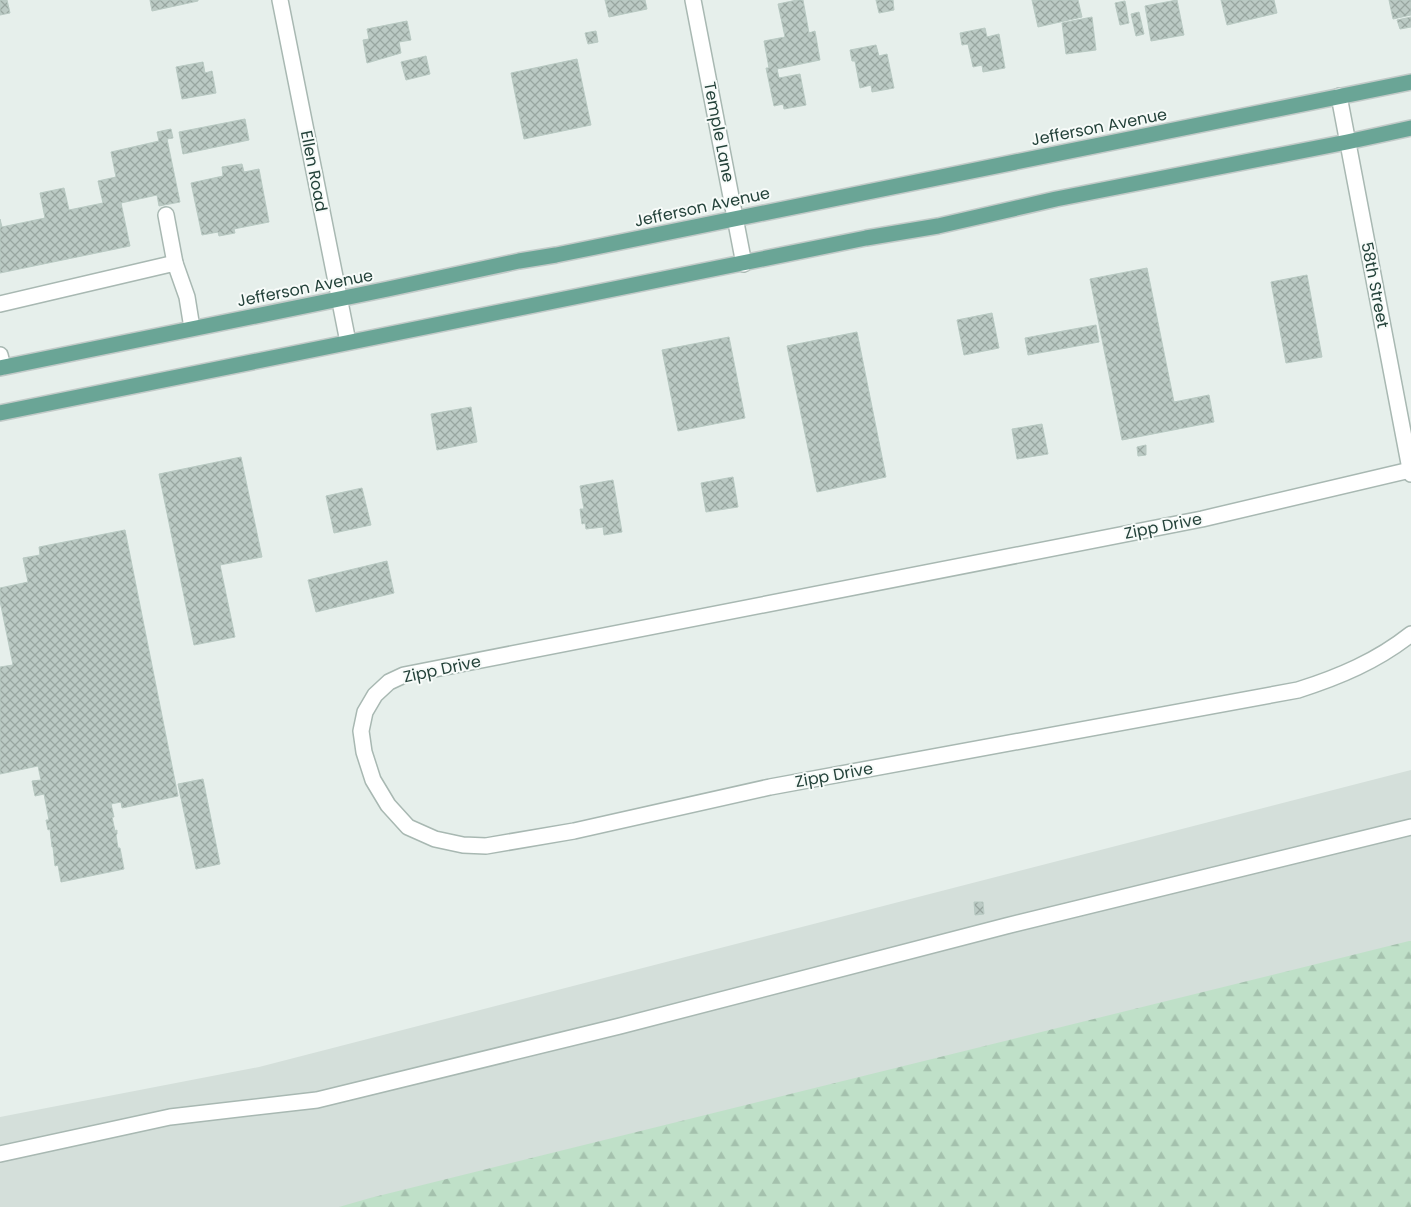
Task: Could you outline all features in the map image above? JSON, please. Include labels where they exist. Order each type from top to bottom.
[{"type":"main road","name":"Jefferson Avenue","points":[[1,363],[192,328],[1411,82]]},
{"type":"main road","points":[[0,413],[866,238],[938,226],[1056,199],[1411,128]]},
{"type":"street","name":"Ellen Road","points":[[280,0],[348,342]]},
{"type":"street","name":"Temple Lane","points":[[693,0],[744,264]]},
{"type":"street","name":"58th Street","points":[[1339,96],[1411,472]]},
{"type":"street","points":[[166,215],[175,262],[187,297],[192,328]]},
{"type":"street","points":[[0,304],[175,262]]},
{"type":"street","name":"Zipp Drive","points":[[1411,472],[1202,519],[404,675],[390,682],[375,695],[365,712],[361,731],[364,752],[373,780],[388,806],[408,827],[435,839],[463,845],[486,846],[574,831],[770,787],[1298,690],[1338,677],[1377,658],[1411,634]]},
{"type":"street","points":[[0,1154],[170,1117],[317,1100],[611,1028],[1006,926],[1411,827]]},
{"type":"shaded area","points":[[1411,770],[1411,1207],[0,1207],[0,1117],[259,1067]]},
{"type":"green space","points":[[1411,941],[1411,1207],[339,1207],[370,1198]]},
{"type":"building","points":[[0,0],[7,0],[10,13],[0,15]]},
{"type":"building","points":[[150,0],[198,0],[198,1],[152,11]]},
{"type":"building","points":[[605,0],[645,0],[647,9],[609,17]]},
{"type":"building","points":[[803,0],[809,33],[815,31],[820,60],[777,69],[779,78],[800,74],[806,105],[784,109],[783,104],[774,106],[766,68],[769,68],[764,41],[785,37],[778,4]]},
{"type":"building","points":[[876,0],[893,0],[894,10],[879,13]]},
{"type":"building","points":[[1032,0],[1078,0],[1082,17],[1038,27]]},
{"type":"building","points":[[1177,0],[1184,35],[1151,41],[1145,6]]},
{"type":"building","points":[[1221,0],[1274,0],[1277,13],[1227,25]]},
{"type":"building","points":[[1389,0],[1411,0],[1411,15],[1393,19]]},
{"type":"building","points":[[1125,1],[1129,23],[1120,25],[1115,3]]},
{"type":"building","points":[[1139,12],[1144,34],[1136,36],[1131,14]]},
{"type":"building","points":[[1092,17],[1096,50],[1066,54],[1062,23]]},
{"type":"building","points":[[1411,17],[1411,27],[1400,29],[1397,20]]},
{"type":"building","points":[[407,21],[411,40],[399,42],[401,53],[367,63],[363,40],[369,39],[367,29]]},
{"type":"building","points":[[985,28],[987,37],[999,34],[1005,68],[983,72],[982,65],[973,67],[968,44],[962,45],[960,33]]},
{"type":"building","points":[[596,31],[598,42],[588,44],[585,33]]},
{"type":"building","points":[[876,45],[879,56],[887,54],[894,88],[872,92],[871,85],[860,88],[855,61],[852,61],[850,50]]},
{"type":"building","points":[[426,56],[430,74],[406,80],[401,62]]},
{"type":"building","points":[[577,59],[591,125],[524,139],[511,73]]},
{"type":"building","points":[[203,62],[205,73],[212,71],[216,93],[182,99],[176,67]]},
{"type":"building","points":[[245,119],[249,140],[183,154],[179,132]]},
{"type":"building","points":[[171,129],[173,138],[167,139],[180,202],[159,206],[157,195],[121,203],[130,246],[0,273],[0,219],[2,227],[45,218],[40,193],[64,188],[69,210],[103,203],[98,181],[116,177],[111,152],[159,141],[157,132]]},
{"type":"building","points":[[242,164],[244,172],[259,169],[269,222],[234,229],[235,233],[219,236],[218,232],[202,235],[191,183],[223,176],[222,167]]},
{"type":"building","points":[[1147,268],[1174,402],[1209,395],[1214,422],[1122,440],[1090,279]]},
{"type":"building","points":[[1307,275],[1322,357],[1286,363],[1271,282]]},
{"type":"building","points":[[992,313],[999,348],[964,355],[957,320]]},
{"type":"building","points":[[1096,325],[1099,342],[1028,355],[1025,338]]},
{"type":"building","points":[[857,332],[886,477],[817,492],[787,346]]},
{"type":"building","points":[[729,337],[745,418],[678,431],[662,350]]},
{"type":"building","points":[[471,407],[477,442],[437,450],[431,414]]},
{"type":"building","points":[[1042,424],[1048,454],[1017,459],[1012,429]]},
{"type":"building","points":[[1146,445],[1146,455],[1138,456],[1137,447]]},
{"type":"building","points":[[241,457],[262,557],[220,565],[235,637],[194,645],[159,474]]},
{"type":"building","points":[[733,477],[738,507],[706,512],[701,483]]},
{"type":"building","points":[[613,480],[622,532],[604,535],[603,527],[586,529],[585,523],[582,524],[580,509],[584,509],[580,486]]},
{"type":"building","points":[[362,488],[371,525],[334,533],[326,496]]},
{"type":"building","points":[[125,530],[178,796],[122,808],[121,802],[111,804],[115,831],[117,830],[118,848],[120,848],[124,869],[61,882],[58,865],[55,866],[50,829],[48,830],[46,820],[49,820],[44,794],[35,796],[32,781],[41,780],[38,766],[0,774],[0,667],[13,665],[0,601],[0,588],[28,582],[23,558],[40,555],[39,547]]},
{"type":"building","points":[[387,561],[394,593],[316,612],[308,580]]},
{"type":"building","points":[[203,779],[220,864],[196,869],[178,784]]},
{"type":"building","points":[[974,902],[983,902],[984,914],[975,915]]}]
